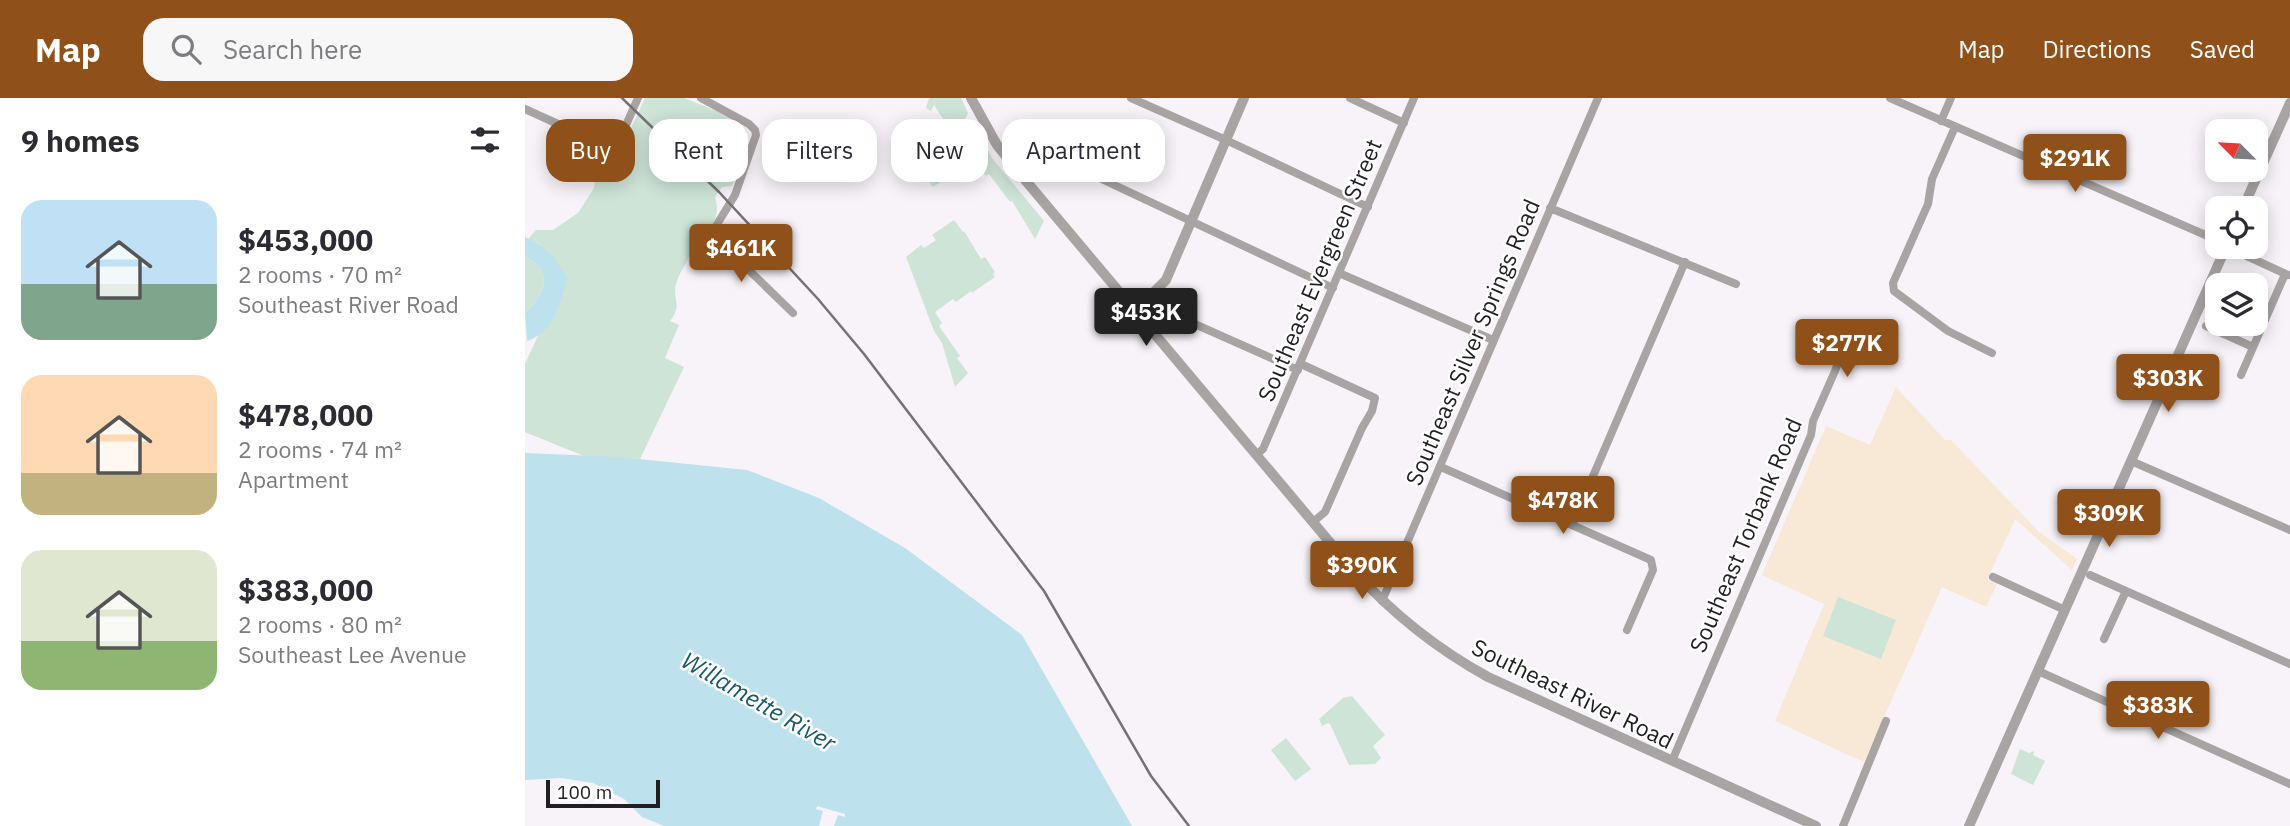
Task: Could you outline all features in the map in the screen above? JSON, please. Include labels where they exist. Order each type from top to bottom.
[{"type":"street","points":[[525,109],[615,149],[638,98]]},
{"type":"street","points":[[701,98],[749,124],[756,135],[736,195],[716,226],[716,234],[720,242],[793,313]]},
{"type":"street","name":"Southeast River Road","points":[[971,98],[1005,155],[1313,523],[1382,601],[1432,642],[1470,667],[1515,691],[1816,826]]},
{"type":"street","points":[[1131,98],[1368,207]]},
{"type":"street","points":[[1135,311],[1166,280],[1244,98]]},
{"type":"street","points":[[1350,98],[1403,123]]},
{"type":"street","name":"Southeast Evergreen Street","points":[[1256,455],[1263,449],[1300,367],[1414,98]]},
{"type":"street","name":"Southeast Silver Springs Road","points":[[1382,601],[1598,98]]},
{"type":"street","points":[[1890,98],[2205,235]]},
{"type":"street","points":[[1941,121],[1951,98]]},
{"type":"street","points":[[2248,196],[2290,103]]},
{"type":"street","points":[[1955,127],[1932,179],[1928,204],[1893,283],[1894,291],[1948,331],[1992,353]]},
{"type":"street","points":[[1108,182],[1333,288]]},
{"type":"street","points":[[1550,208],[1736,284]]},
{"type":"street","points":[[1969,826],[2065,610],[2086,573],[2131,461],[2222,259]]},
{"type":"street","points":[[2241,375],[2288,275],[2253,259]]},
{"type":"street","points":[[1573,524],[1685,262]]},
{"type":"street","points":[[1339,274],[1493,340]]},
{"type":"street","points":[[1150,298],[1161,309],[1375,398],[1372,411],[1325,512],[1313,523]]},
{"type":"street","name":"Southeast Torbank Road","points":[[1672,761],[1811,435],[1813,421],[1852,323]]},
{"type":"street","points":[[2228,336],[2253,347]]},
{"type":"street","points":[[2131,461],[2290,530]]},
{"type":"street","points":[[1441,467],[1651,560],[1653,570],[1627,630]]},
{"type":"street","points":[[2086,573],[2290,664]]},
{"type":"street","points":[[1993,577],[2065,610]]},
{"type":"street","points":[[2104,639],[2126,591]]},
{"type":"street","points":[[2038,671],[2290,784]]},
{"type":"street","points":[[1843,826],[1886,721]]},
{"type":"shaded area","points":[[1896,387],[1945,440],[1951,440],[2039,532],[2077,559],[2072,570],[2015,519],[1987,580],[1997,584],[1986,607],[1942,587],[1864,762],[1775,721],[1824,604],[1762,575],[1826,426],[1870,445]]},
{"type":"green space","points":[[645,98],[684,98],[737,119],[649,119],[649,182],[733,182],[732,186],[722,187],[715,197],[717,207],[713,223],[692,251],[677,281],[677,306],[670,321],[679,325],[665,358],[684,367],[640,459],[584,456],[525,432],[525,364],[565,277],[539,244],[528,239],[536,230],[553,230],[578,213],[595,182],[635,182],[635,120]]},
{"type":"green space","points":[[929,98],[961,98],[968,113],[965,119],[943,119],[934,105],[931,111],[926,108]]},
{"type":"green space","points":[[988,150],[1002,170],[1002,182],[1012,182],[1044,221],[1035,239],[1012,201],[1010,202],[989,174]]},
{"type":"green space","points":[[954,220],[981,259],[985,257],[995,272],[995,277],[972,293],[971,291],[956,302],[953,299],[935,312],[942,323],[939,326],[960,356],[957,358],[968,373],[955,387],[942,343],[934,331],[906,257],[921,245],[924,248],[936,240],[932,235]]},
{"type":"green space","points":[[525,256],[540,269],[544,283],[538,298],[525,313]]},
{"type":"green space","points":[[1838,597],[1896,620],[1881,659],[1823,636]]},
{"type":"green space","points":[[1352,696],[1385,735],[1373,746],[1381,758],[1375,764],[1349,765],[1330,724],[1322,726],[1319,719],[1343,698]]},
{"type":"green space","points":[[1286,738],[1311,769],[1295,781],[1271,750]]},
{"type":"green space","points":[[2020,749],[2029,753],[2034,751],[2033,755],[2045,761],[2033,785],[2011,774]]},
{"type":"water","points":[[525,237],[550,254],[567,279],[555,316],[543,331],[527,341],[525,313],[538,298],[544,283],[540,269],[525,256]]},
{"type":"water","name":"Willamette River","points":[[525,453],[619,457],[747,470],[819,498],[905,548],[1022,635],[1132,826],[664,826],[642,817],[624,799],[593,783],[561,778],[525,780]]},
{"type":"pier","points":[[817,806],[845,814],[845,817],[838,815],[834,826],[819,826],[823,811],[816,809]]},
{"type":"railway","points":[[622,98],[719,192],[818,299],[864,354],[1044,591],[1151,776],[1189,826]]}]
